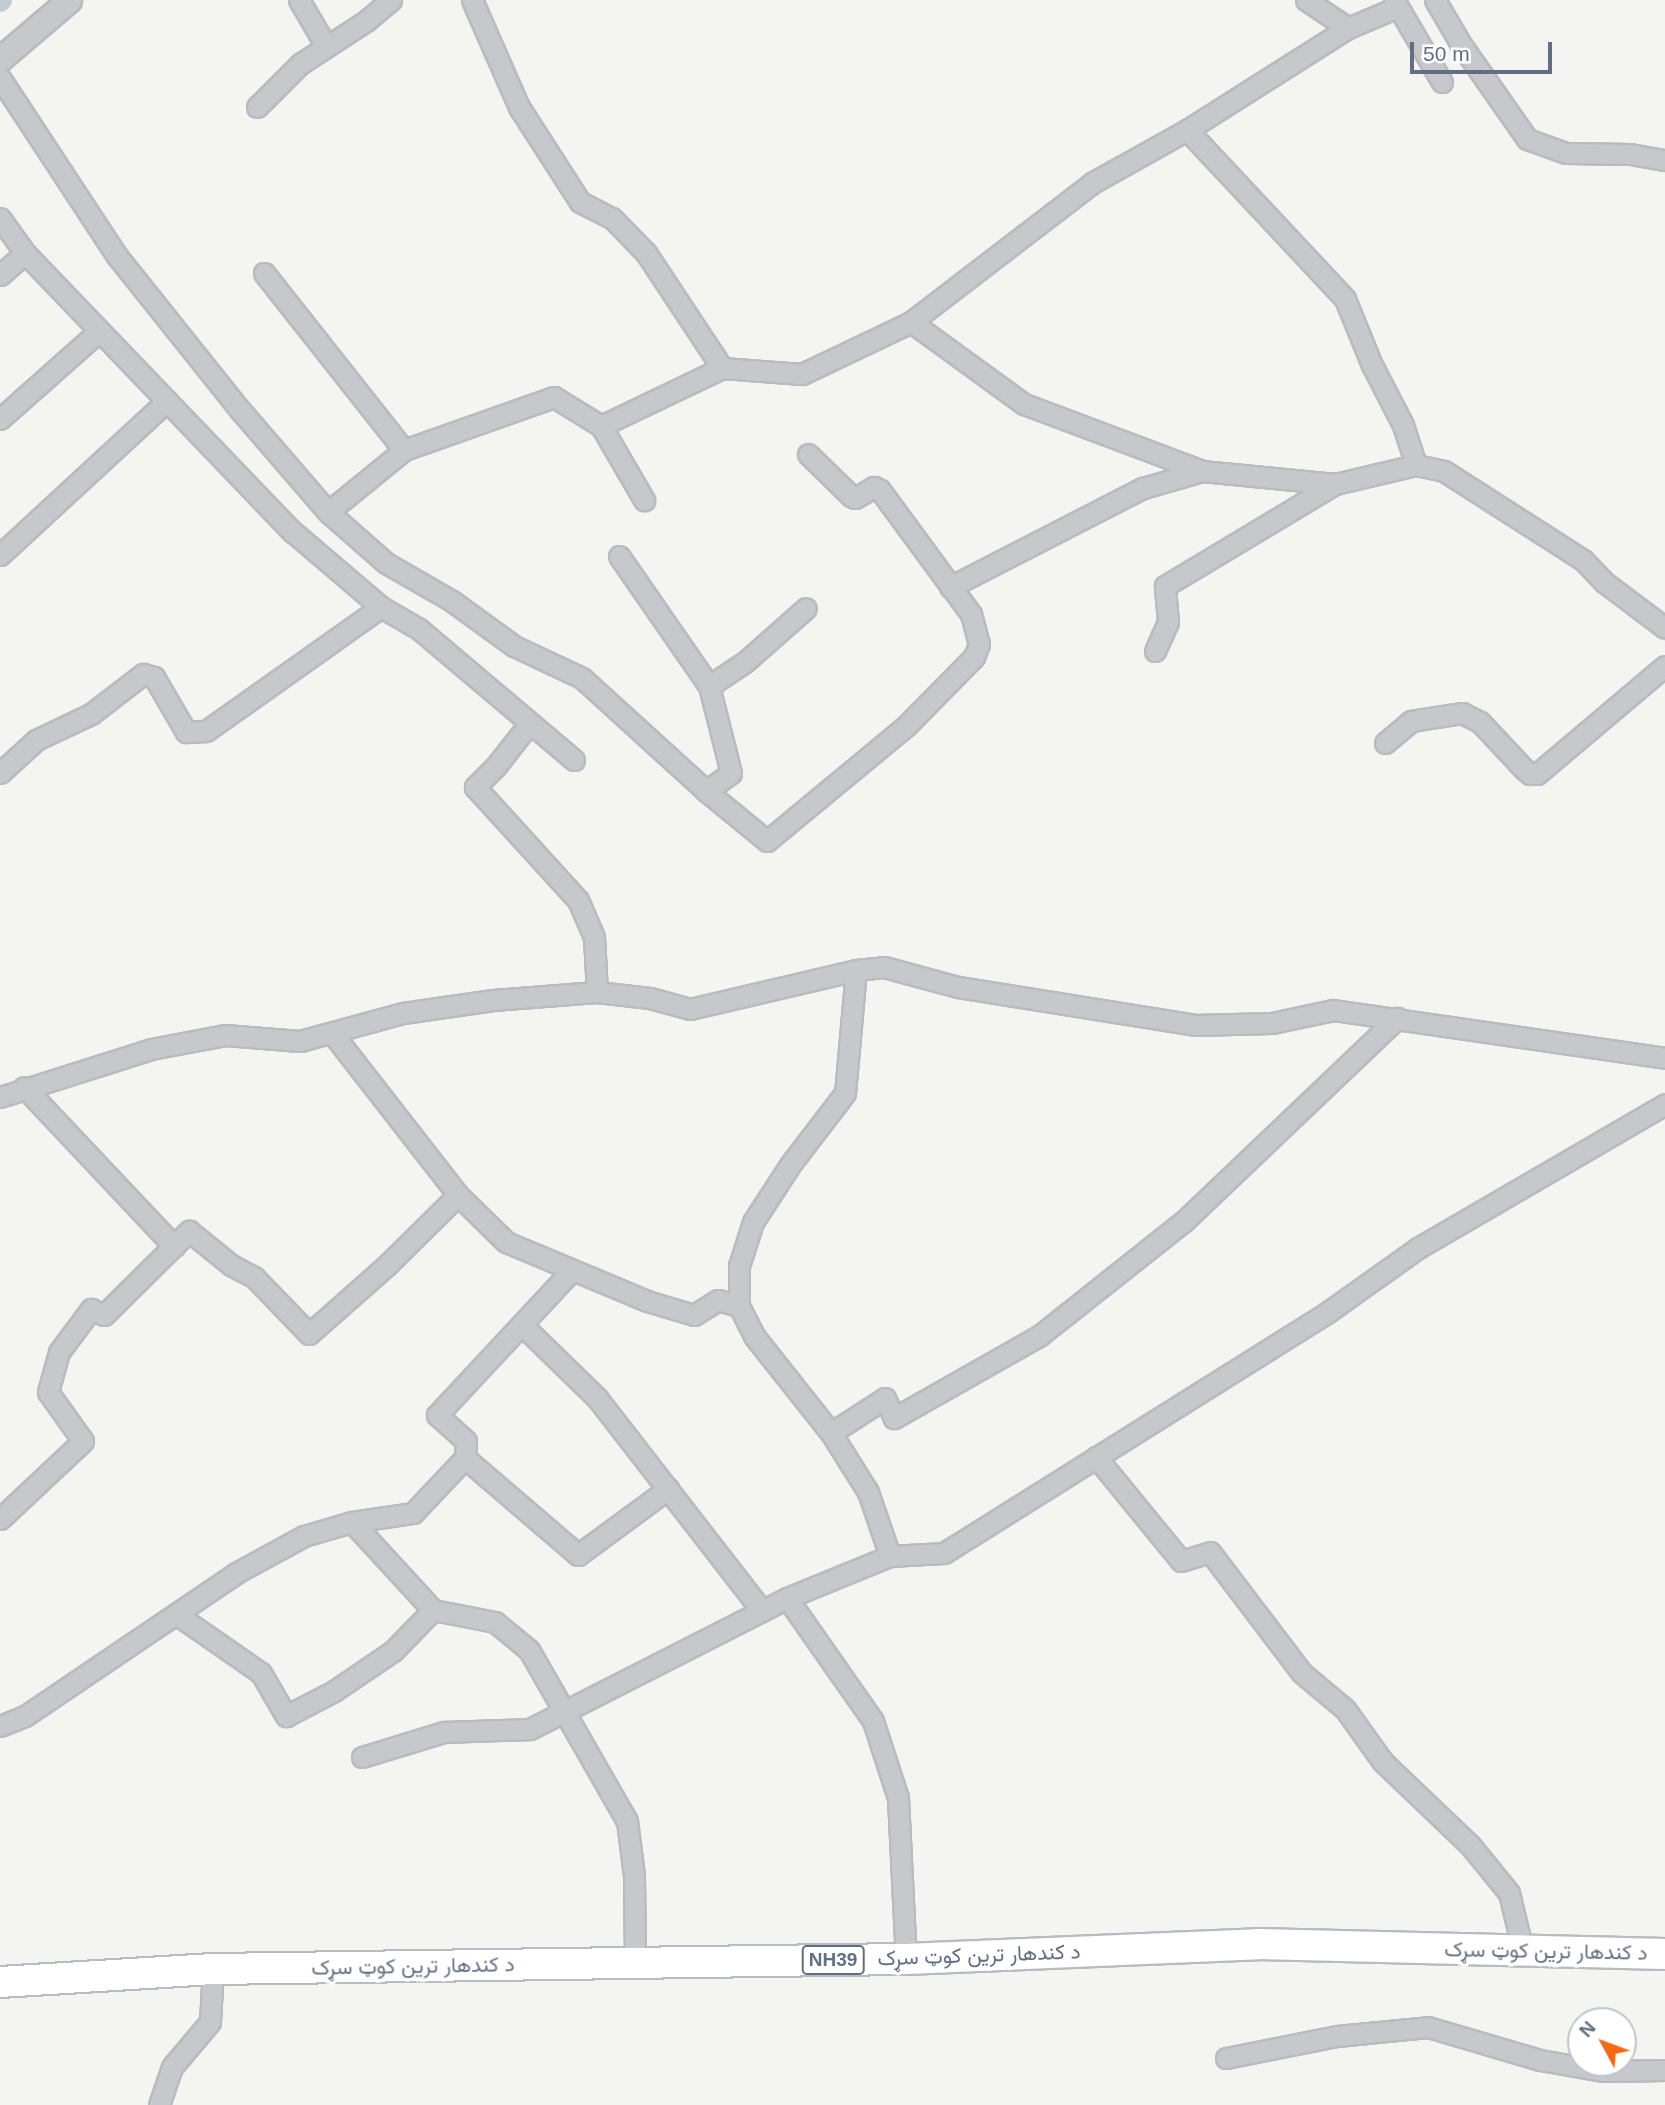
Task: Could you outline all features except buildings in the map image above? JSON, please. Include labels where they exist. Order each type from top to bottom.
[{"type":"main road","name":"د کندهار ترين کوټ سړک","points":[[0,1982],[213,1969],[906,1959],[1258,1944],[1665,1954]]},
{"type":"street","points":[[0,59],[69,0]]},
{"type":"street","points":[[299,0],[326,46]]},
{"type":"street","points":[[257,107],[300,64],[366,21],[391,0]]},
{"type":"street","points":[[472,0],[519,107],[580,202],[612,218],[646,253],[722,368]]},
{"type":"street","points":[[1306,0],[1348,28]]},
{"type":"street","points":[[1435,0],[1462,46],[1527,139],[1566,153],[1630,154],[1665,160]]},
{"type":"street","points":[[601,426],[722,368],[802,374],[911,323],[1092,183],[1187,130],[1348,28],[1396,4],[1442,82]]},
{"type":"street","points":[[0,78],[117,256],[328,512],[386,563],[452,601],[514,646],[582,678],[706,791],[767,841],[906,726],[978,650],[971,614],[880,490],[874,487],[855,498],[808,454]]},
{"type":"street","points":[[1187,130],[1345,299],[1372,365],[1403,425],[1416,464]]},
{"type":"street","points":[[0,218],[24,253],[293,532],[381,607],[419,629],[574,760]]},
{"type":"street","points":[[0,275],[24,253]]},
{"type":"street","points":[[264,273],[404,450]]},
{"type":"street","points":[[911,323],[1024,404],[1202,471],[1335,484]]},
{"type":"street","points":[[0,419],[99,331]]},
{"type":"street","points":[[328,512],[404,450],[554,397],[601,426],[644,500]]},
{"type":"street","points":[[0,555],[167,401]]},
{"type":"street","points":[[1155,651],[1168,622],[1166,586],[1335,484],[1416,464],[1444,471],[1583,560],[1604,582],[1665,628]]},
{"type":"street","points":[[950,587],[1143,488],[1202,471]]},
{"type":"street","points":[[619,556],[709,686],[731,773],[706,791]]},
{"type":"street","points":[[0,773],[36,740],[91,714],[143,674],[155,677],[186,732],[206,731],[381,607]]},
{"type":"street","points":[[709,686],[745,662],[806,608]]},
{"type":"street","points":[[1385,743],[1411,721],[1462,713],[1480,722],[1524,769],[1537,774],[1665,666]]},
{"type":"street","points":[[529,723],[496,766],[475,787],[578,900],[594,937],[597,992]]},
{"type":"street","points":[[0,1097],[24,1087],[151,1049],[225,1035],[300,1041],[404,1013],[493,1000],[597,992],[650,998],[690,1009],[856,970],[884,967],[958,987],[1195,1025],[1272,1023],[1333,1010],[1538,1042],[1665,1058]]},
{"type":"street","points":[[729,1303],[752,1222],[789,1166],[845,1093],[856,970]]},
{"type":"street","points":[[831,1433],[885,1398],[894,1418],[1039,1336],[1183,1222],[1397,1018]]},
{"type":"street","points":[[332,1032],[458,1195],[506,1242],[647,1301],[694,1315],[729,1303]]},
{"type":"street","points":[[24,1087],[174,1246]]},
{"type":"street","points":[[362,1757],[444,1732],[530,1729],[787,1598],[890,1556],[944,1553],[1328,1312],[1418,1248],[1665,1104]]},
{"type":"street","points":[[0,1519],[83,1441],[48,1392],[59,1352],[92,1309],[104,1315],[190,1231],[231,1265],[254,1277],[309,1334],[388,1264],[458,1195]]},
{"type":"street","points":[[0,1726],[25,1716],[236,1573],[304,1535],[352,1522],[413,1513],[465,1458],[466,1441],[437,1415],[572,1270]]},
{"type":"street","points":[[729,1303],[831,1433],[868,1492],[890,1556]]},
{"type":"street","points":[[522,1325],[597,1398],[762,1611]]},
{"type":"street","points":[[1096,1457],[1181,1561],[1210,1552],[1301,1673],[1345,1709],[1383,1762],[1470,1845],[1509,1893],[1523,1951]]},
{"type":"street","points":[[465,1458],[578,1555],[668,1489]]},
{"type":"street","points":[[352,1522],[433,1611],[495,1622],[529,1650],[627,1821],[634,1876],[635,1963]]},
{"type":"street","points":[[787,1598],[873,1721],[898,1798],[906,1959]]},
{"type":"street","points":[[176,1614],[261,1673],[286,1716],[334,1691],[393,1651],[433,1611]]},
{"type":"street","points":[[159,2105],[172,2067],[210,2022],[213,1969]]},
{"type":"street","points":[[1226,2058],[1337,2036],[1428,2027],[1540,2060],[1604,2071],[1665,2070]]}]
